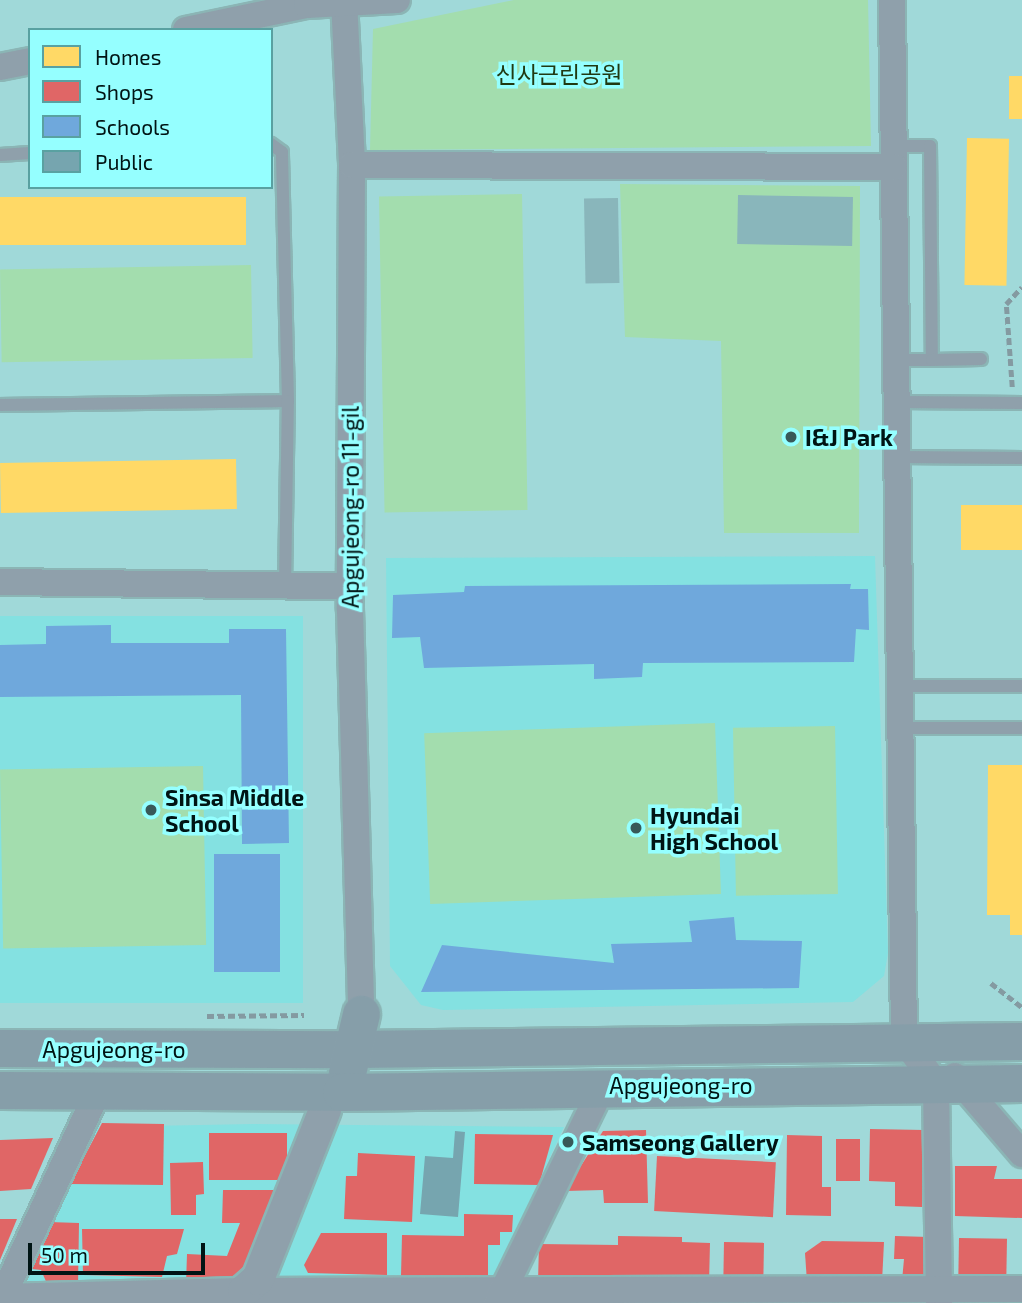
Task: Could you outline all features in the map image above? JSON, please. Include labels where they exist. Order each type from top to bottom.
[{"type":"main road","points":[[333,1101],[355,1049],[361,1014]]},
{"type":"main road","name":"Apgujeong-ro","points":[[0,1048],[355,1049],[1022,1041]]},
{"type":"main road","name":"Apgujeong-ro","points":[[0,1090],[99,1089],[333,1101],[603,1086],[1022,1083]]},
{"type":"street","points":[[196,28],[307,5],[397,0]]},
{"type":"street","points":[[892,0],[904,1041],[951,1083],[1022,1154]]},
{"type":"street","name":"Apgujeong-ro 11-gil","points":[[345,3],[352,164],[350,586],[361,1014]]},
{"type":"street","points":[[0,67],[28,61]]},
{"type":"street","points":[[352,164],[894,156]]},
{"type":"street","points":[[0,582],[350,586]]},
{"type":"street","points":[[939,1296],[951,1083]]},
{"type":"street","points":[[500,1297],[603,1086]]},
{"type":"street","points":[[99,1089],[1,1299],[939,1296],[1022,1289]]},
{"type":"street","points":[[244,1297],[258,1279],[333,1101]]},
{"type":"lane","points":[[273,145],[282,152],[288,401],[285,586]]},
{"type":"lane","points":[[894,156],[930,146],[932,360]]},
{"type":"lane","points":[[0,155],[28,153]]},
{"type":"lane","points":[[896,360],[981,359]]},
{"type":"lane","points":[[0,405],[288,401]]},
{"type":"lane","points":[[897,402],[1022,403]]},
{"type":"lane","points":[[897,457],[1022,458]]},
{"type":"lane","points":[[900,686],[1022,686]]},
{"type":"lane","points":[[900,728],[1022,728]]},
{"type":"path","points":[[1012,388],[1006,304],[1022,288]]},
{"type":"path","points":[[991,983],[1022,1007]]},
{"type":"shaded area","name":"Hyundai High School","points":[[875,556],[888,953],[884,976],[853,1002],[443,1010],[421,1005],[390,966],[386,558]]},
{"type":"shaded area","name":"Sinsa Middle School","points":[[0,616],[303,616],[303,1003],[0,1003]]},
{"type":"shaded area","points":[[253,1124],[564,1127],[483,1303],[11,1303],[93,1127]]},
{"type":"green space","name":"신사근린공원","points":[[514,0],[868,0],[871,146],[370,150],[373,29]]},
{"type":"green space","name":"I&J Park","points":[[620,184],[860,186],[859,533],[724,533],[721,341],[625,337]]},
{"type":"green space","points":[[522,194],[528,510],[385,512],[379,196]]},
{"type":"green space","points":[[251,265],[253,358],[2,362],[0,269]]},
{"type":"green space","points":[[715,723],[721,894],[430,904],[424,733]]},
{"type":"green space","points":[[835,726],[838,894],[736,896],[733,728]]},
{"type":"green space","points":[[203,766],[206,945],[3,949],[0,770]]},
{"type":"building: Homes","points":[[1009,76],[1022,76],[1022,119],[1009,119]]},
{"type":"building: Homes","points":[[967,138],[1009,139],[1006,286],[964,285]]},
{"type":"building: Homes","points":[[0,197],[246,197],[246,245],[0,245]]},
{"type":"building: Homes","points":[[236,459],[237,509],[1,513],[0,463]]},
{"type":"building: Homes","points":[[961,505],[1022,505],[1022,550],[961,550]]},
{"type":"building: Homes","points":[[988,765],[1022,765],[1022,935],[1010,935],[1010,915],[987,915]]},
{"type":"building: Shops","points":[[102,1123],[164,1124],[163,1185],[70,1184]]},
{"type":"building: Shops","points":[[870,1129],[924,1130],[922,1207],[895,1206],[895,1182],[869,1181]]},
{"type":"building: Shops","points":[[646,1130],[648,1203],[604,1203],[603,1190],[565,1191],[603,1131]]},
{"type":"building: Shops","points":[[209,1133],[287,1133],[287,1180],[209,1180]]},
{"type":"building: Shops","points":[[475,1134],[553,1135],[539,1185],[474,1184]]},
{"type":"building: Shops","points":[[787,1135],[822,1136],[822,1187],[831,1187],[831,1216],[786,1215]]},
{"type":"building: Shops","points":[[53,1138],[31,1189],[0,1191],[0,1140]]},
{"type":"building: Shops","points":[[836,1139],[860,1139],[860,1181],[836,1181]]},
{"type":"building: Shops","points":[[358,1153],[415,1156],[412,1222],[344,1219],[346,1176],[357,1176]]},
{"type":"building: Shops","points":[[657,1156],[776,1162],[773,1217],[654,1211]]},
{"type":"building: Shops","points":[[203,1162],[204,1194],[196,1195],[196,1215],[171,1215],[170,1163]]},
{"type":"building: Shops","points":[[955,1166],[997,1166],[994,1179],[1022,1179],[1022,1218],[955,1216]]},
{"type":"building: Shops","points":[[223,1190],[280,1190],[238,1287],[186,1284],[187,1254],[227,1256],[240,1223],[222,1223]]},
{"type":"building: Shops","points":[[464,1214],[513,1215],[512,1232],[500,1232],[500,1245],[488,1245],[488,1278],[401,1276],[402,1235],[464,1236]]},
{"type":"building: Shops","points":[[0,1219],[17,1219],[0,1260]]},
{"type":"building: Shops","points":[[49,1222],[79,1223],[78,1287],[48,1286],[41,1270],[24,1268]]},
{"type":"building: Shops","points":[[82,1229],[184,1229],[177,1254],[167,1256],[162,1277],[83,1275]]},
{"type":"building: Shops","points":[[321,1233],[387,1233],[387,1275],[308,1273],[304,1265]]},
{"type":"building: Shops","points":[[618,1236],[682,1237],[682,1242],[710,1243],[709,1284],[538,1282],[539,1244],[618,1245]]},
{"type":"building: Shops","points":[[895,1236],[929,1237],[929,1269],[920,1281],[902,1281],[904,1259],[894,1259]]},
{"type":"building: Shops","points":[[959,1238],[1007,1239],[1006,1283],[958,1282]]},
{"type":"building: Shops","points":[[822,1241],[884,1242],[882,1282],[807,1282],[805,1253]]},
{"type":"building: Shops","points":[[724,1242],[764,1243],[763,1285],[723,1284]]},
{"type":"building: Schools","points":[[851,584],[850,589],[868,589],[869,630],[856,629],[854,662],[643,663],[642,677],[594,679],[594,664],[424,668],[420,637],[392,638],[393,595],[464,592],[465,586]]},
{"type":"building: Schools","points":[[111,625],[111,643],[229,643],[229,629],[286,629],[289,843],[242,844],[241,695],[0,697],[0,645],[46,644],[46,626]]},
{"type":"building: Schools","points":[[214,854],[280,854],[280,972],[214,972]]},
{"type":"building: Schools","points":[[734,917],[736,940],[802,941],[799,988],[421,992],[442,945],[614,963],[611,944],[692,942],[689,921]]},
{"type":"building: Public","points":[[455,1131],[465,1132],[458,1217],[420,1214],[425,1156],[453,1158]]},
{"type":"building: Other","points":[[738,195],[853,197],[852,246],[737,244]]},
{"type":"building: Other","points":[[618,198],[619,283],[585,284],[584,199]]},
{"type":"place","name":"I&J Park","points":[[791,437]]},
{"type":"place","name":"Sinsa Middle School","points":[[151,810]]},
{"type":"place","name":"Hyundai High School","points":[[636,828]]},
{"type":"place","name":"Samseong Gallery","points":[[568,1142]]}]
